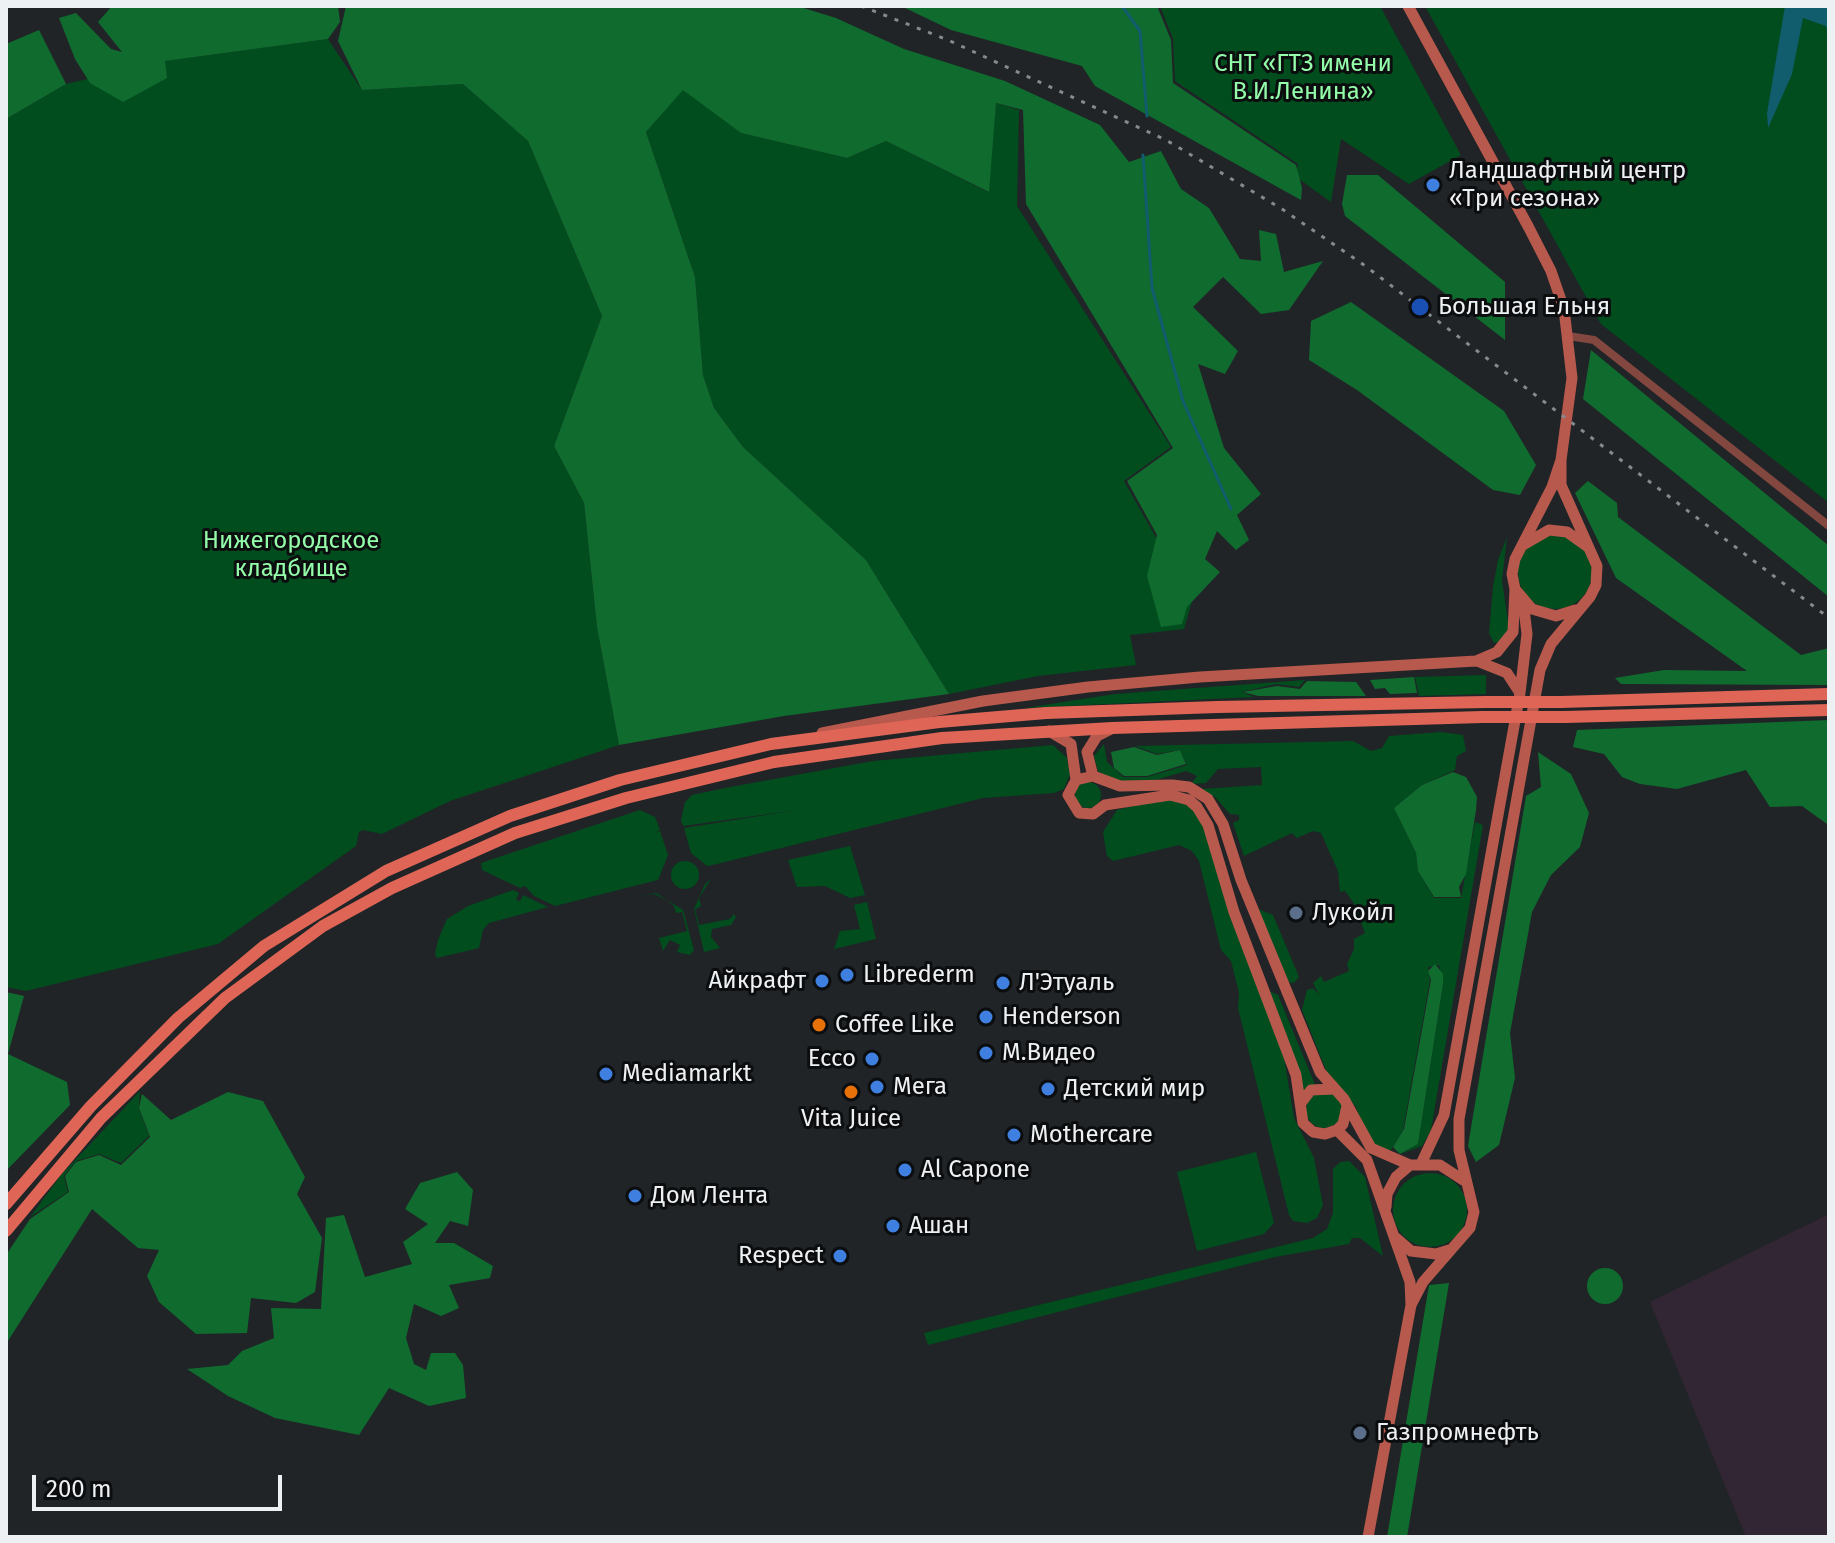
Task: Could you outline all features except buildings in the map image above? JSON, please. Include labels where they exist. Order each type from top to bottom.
[{"type":"main road","points":[[6,1204],[91,1106],[178,1018],[264,946],[346,893],[442,844],[510,816],[620,780],[876,719],[983,701],[1148,681],[1476,661],[1497,652],[1513,632],[1515,589],[1512,574],[1520,548],[1552,487],[1561,460],[1572,378],[1568,336],[1551,271],[1408,6]]},
{"type":"main road","points":[[1411,1305],[1423,1282],[1463,1239],[1474,1212],[1472,1196],[1463,1180],[1459,1119],[1540,670],[1551,644],[1596,585],[1597,566],[1592,550],[1566,501],[1561,460]]},
{"type":"main road","points":[[1520,548],[1531,538],[1549,530],[1578,537],[1592,550]]},
{"type":"main road","points":[[1515,589],[1523,601],[1544,614],[1565,615],[1579,608]]},
{"type":"main road","points":[[1386,1216],[1387,1194],[1396,1177],[1416,1164],[1444,1115],[1520,693],[1527,634],[1523,601]]},
{"type":"main road","points":[[1476,661],[1507,673],[1520,693]]},
{"type":"main road","points":[[794,740],[1046,713],[1829,694]]},
{"type":"main road","points":[[6,1231],[101,1118],[225,998],[323,926],[392,888],[515,833],[693,780],[860,748],[1047,730],[1829,710]]},
{"type":"main road","points":[[1105,805],[1107,789],[1098,779],[1087,752],[1097,736],[1112,728]]},
{"type":"main road","points":[[1047,730],[1071,744],[1076,780],[1068,795],[1073,808],[1093,814],[1105,805],[1170,795],[1181,797],[1197,807],[1208,825],[1234,912],[1296,1075],[1300,1118],[1306,1127],[1325,1134],[1343,1124],[1347,1106]]},
{"type":"main road","points":[[1076,780],[1098,779],[1120,786],[1189,787],[1208,799],[1217,809],[1320,1072],[1347,1106],[1371,1148],[1416,1164],[1440,1165],[1463,1180]]},
{"type":"main road","points":[[1301,1103],[1311,1090],[1319,1087],[1335,1090]]},
{"type":"main road","points":[[1337,1130],[1367,1160],[1407,1268],[1411,1305],[1368,1537]]},
{"type":"main road","points":[[1391,1231],[1411,1251],[1436,1254],[1451,1249]]},
{"type":"street","points":[[1568,336],[1594,340],[1829,526]]},
{"type":"shaded area","points":[[1829,1214],[1829,1537],[1746,1537],[1650,1302]]},
{"type":"green space","points":[[112,6],[338,6],[340,22],[328,39],[165,61],[167,78],[123,102],[90,83],[75,59],[59,18],[76,13],[111,49],[122,52],[98,22]]},
{"type":"green space","points":[[346,6],[797,6],[836,18],[904,49],[1005,81],[1100,125],[1129,162],[1161,151],[1181,189],[1209,208],[1240,259],[1261,261],[1259,230],[1276,234],[1284,272],[1323,261],[1289,310],[1261,314],[1223,277],[1193,307],[1238,351],[1225,374],[1198,364],[1224,448],[1261,494],[1237,515],[1249,540],[1236,550],[1217,531],[1205,559],[1220,572],[1187,607],[1182,624],[1161,627],[1147,576],[1157,535],[1127,481],[1173,448],[1026,204],[1023,110],[996,103],[989,192],[886,141],[847,158],[741,133],[683,90],[646,132],[695,277],[703,375],[714,408],[743,447],[866,560],[949,694],[784,716],[619,745],[597,627],[584,503],[554,446],[602,316],[528,141],[463,84],[362,90],[338,41]]},
{"type":"green space","points":[[901,6],[1157,6],[1171,40],[1173,83],[1296,165],[1302,188],[1301,200],[1095,86],[1082,66],[951,30]]},
{"type":"green space","name":"СНТ «ГТЗ имени В.И.Ленина»","points":[[1160,6],[1380,6],[1461,155],[1409,184],[1341,139],[1331,202],[1296,177],[1298,164],[1175,81],[1173,39]]},
{"type":"green space","points":[[1425,6],[1829,6],[1829,503],[1601,324]]},
{"type":"green space","points":[[39,30],[66,84],[6,119],[6,44]]},
{"type":"green space","name":"Нижегородское кладбище","points":[[328,39],[362,90],[463,84],[528,141],[602,316],[554,446],[584,503],[597,627],[619,745],[450,801],[382,834],[363,830],[359,832],[356,846],[218,944],[26,991],[6,987],[6,119],[66,84],[164,61]]},
{"type":"green space","points":[[683,89],[741,133],[847,158],[886,141],[988,192],[996,103],[1019,110],[1017,206],[1171,447],[1124,481],[1192,601],[1184,629],[1130,635],[1136,665],[1038,676],[949,694],[866,560],[743,447],[714,408],[703,375],[695,277],[646,132]]},
{"type":"green space","points":[[1347,175],[1378,175],[1505,282],[1505,340],[1345,216],[1342,204]]},
{"type":"green space","points":[[1351,302],[1504,411],[1536,465],[1520,495],[1493,490],[1357,390],[1309,360],[1311,321]]},
{"type":"green space","points":[[1591,350],[1829,546],[1829,597],[1583,399]]},
{"type":"green space","points":[[1588,481],[1617,503],[1618,517],[1801,655],[1829,648],[1829,685],[1621,684],[1615,678],[1664,670],[1747,671],[1616,578],[1575,493]]},
{"type":"green space","points":[[1555,535],[1569,538],[1581,546],[1589,558],[1592,572],[1589,586],[1581,598],[1569,606],[1555,609],[1541,606],[1529,598],[1521,586],[1518,572],[1521,558],[1529,546],[1541,538]]},
{"type":"green space","points":[[1507,537],[1502,581],[1509,628],[1500,642],[1494,643],[1489,633],[1493,587],[1498,560]]},
{"type":"green space","points":[[1486,675],[1486,694],[1419,696],[1415,677]]},
{"type":"green space","points":[[1414,677],[1417,693],[1390,694],[1385,688],[1375,689],[1370,680]]},
{"type":"green space","points":[[1305,680],[1299,687],[1276,684],[1242,692],[1254,697],[1025,708],[1115,694]]},
{"type":"green space","points":[[1307,681],[1356,682],[1366,696],[1258,696],[1243,692],[1277,686],[1300,689]]},
{"type":"green space","points":[[1829,720],[1829,836],[1827,824],[1802,806],[1770,807],[1746,770],[1677,789],[1640,784],[1622,777],[1604,754],[1573,747],[1577,730]]},
{"type":"green space","points":[[1441,732],[1463,735],[1466,751],[1457,756],[1455,770],[1422,785],[1394,808],[1416,853],[1418,871],[1434,898],[1461,898],[1475,822],[1483,825],[1431,1130],[1422,1146],[1401,1154],[1418,1144],[1443,984],[1439,965],[1428,967],[1430,980],[1403,1130],[1391,1150],[1380,1150],[1365,1133],[1356,1107],[1328,1075],[1302,1010],[1307,990],[1313,988],[1319,995],[1313,983],[1321,976],[1324,982],[1349,971],[1347,964],[1354,949],[1354,939],[1365,933],[1353,902],[1345,891],[1340,892],[1338,871],[1321,833],[1313,831],[1297,838],[1292,833],[1244,856],[1233,823],[1239,820],[1239,815],[1230,814],[1215,797],[1201,789],[1262,785],[1261,767],[1218,769],[1206,783],[1191,784],[1197,776],[1186,771],[1139,785],[1108,778],[1098,771],[1094,756],[1104,744],[1107,762],[1123,777],[1147,777],[1187,765],[1180,750],[1157,754],[1135,746],[1353,741],[1371,751],[1382,748],[1389,736]]},
{"type":"green space","points":[[1053,745],[1067,758],[1070,774],[1064,789],[1054,793],[983,798],[717,864],[707,866],[691,853],[684,828],[797,810],[683,826],[681,820],[685,802],[692,795],[725,788],[873,761]]},
{"type":"green space","points":[[1134,747],[1157,755],[1180,750],[1186,764],[1147,776],[1124,776],[1114,768],[1111,752]]},
{"type":"green space","points":[[1538,752],[1571,774],[1589,813],[1580,847],[1551,875],[1532,912],[1510,1033],[1515,1078],[1499,1145],[1476,1162],[1468,1146],[1526,796],[1541,787]]},
{"type":"green space","points":[[1453,772],[1466,777],[1477,797],[1476,810],[1466,874],[1459,887],[1461,897],[1434,897],[1418,871],[1416,853],[1394,808],[1422,785]]},
{"type":"green space","points":[[1088,782],[1097,786],[1101,795],[1097,804],[1088,808],[1079,804],[1075,795],[1079,786]]},
{"type":"green space","points":[[1165,798],[1194,807],[1208,837],[1232,921],[1283,1051],[1294,1118],[1314,1158],[1323,1205],[1317,1218],[1307,1223],[1293,1221],[1289,1215],[1238,1008],[1239,993],[1231,961],[1221,950],[1199,861],[1192,851],[1179,845],[1113,861],[1107,856],[1103,832],[1117,810]]},
{"type":"green space","points":[[640,810],[655,817],[660,830],[653,834],[660,831],[668,855],[658,880],[555,906],[534,896],[525,886],[520,888],[482,870],[481,863]]},
{"type":"green space","points":[[850,846],[865,895],[850,898],[825,886],[797,887],[788,860]]},
{"type":"green space","points":[[685,861],[695,865],[699,875],[695,885],[685,889],[675,885],[671,875],[675,865]]},
{"type":"green space","points":[[711,879],[699,898],[701,906],[695,909],[699,925],[730,919],[734,914],[736,917],[731,925],[712,929],[711,937],[720,948],[704,952],[694,909],[705,884]]},
{"type":"green space","points":[[513,890],[519,893],[516,900],[520,901],[523,895],[548,907],[489,923],[483,930],[479,948],[437,958],[438,940],[447,919],[468,906]]},
{"type":"green space","points":[[656,893],[683,910],[694,950],[690,955],[677,952],[680,945],[670,940],[663,951],[659,938],[687,931],[682,912],[676,913],[667,900],[654,894],[639,896]]},
{"type":"green space","points":[[867,902],[876,939],[834,949],[840,931],[860,929],[854,905]]},
{"type":"green space","points":[[1258,909],[1273,915],[1299,977],[1294,983],[1288,982]]},
{"type":"green space","points":[[1435,964],[1443,974],[1443,984],[1418,1144],[1400,1154],[1393,1147],[1404,1129],[1431,980],[1428,971]]},
{"type":"green space","points":[[1267,990],[1278,995],[1316,1087],[1302,1092]]},
{"type":"green space","points":[[6,992],[24,996],[8,1054],[67,1082],[70,1105],[6,1171]]},
{"type":"green space","points":[[140,1091],[139,1109],[149,1136],[121,1163],[99,1154],[76,1161],[64,1176],[68,1192],[30,1217],[62,1174]]},
{"type":"green space","points":[[228,1092],[263,1101],[305,1177],[297,1194],[322,1238],[315,1292],[296,1303],[251,1298],[247,1333],[196,1334],[159,1302],[147,1276],[159,1250],[138,1248],[92,1209],[6,1344],[6,1255],[30,1219],[69,1192],[65,1176],[76,1162],[99,1155],[121,1165],[150,1137],[139,1108],[142,1094],[171,1120]]},
{"type":"green space","points":[[1324,1092],[1336,1098],[1342,1110],[1336,1122],[1324,1128],[1312,1122],[1306,1110],[1312,1098]]},
{"type":"green space","points":[[1256,1152],[1274,1223],[1264,1234],[1197,1251],[1177,1172]]},
{"type":"green space","points":[[1349,1161],[1365,1177],[1383,1256],[1360,1238],[1352,1238],[1349,1244],[1275,1257],[928,1345],[924,1333],[1313,1238],[1327,1229],[1333,1213],[1333,1169],[1340,1162]]},
{"type":"green space","points":[[457,1172],[473,1190],[468,1226],[450,1221],[435,1243],[454,1243],[493,1266],[490,1278],[449,1285],[459,1308],[441,1316],[414,1304],[406,1338],[414,1364],[426,1370],[431,1353],[455,1353],[463,1365],[466,1398],[429,1406],[389,1388],[359,1435],[275,1418],[228,1396],[187,1369],[228,1365],[242,1351],[274,1338],[271,1308],[321,1309],[326,1218],[344,1215],[365,1277],[412,1264],[403,1242],[428,1224],[405,1209],[420,1183]]},
{"type":"green space","points":[[1430,1173],[1451,1179],[1461,1189],[1467,1210],[1461,1231],[1451,1241],[1430,1247],[1409,1241],[1399,1231],[1393,1210],[1399,1189],[1409,1179]]},
{"type":"green space","points":[[1605,1268],[1618,1273],[1623,1286],[1618,1299],[1605,1304],[1592,1299],[1587,1286],[1592,1273]]},
{"type":"green space","points":[[1449,1283],[1407,1537],[1387,1537],[1429,1285]]},
{"type":"water","points":[[1785,6],[1829,6],[1829,40],[1826,26],[1803,18],[1792,74],[1768,128],[1767,113]]},
{"type":"waterway","points":[[1122,6],[1140,31],[1147,116]]},
{"type":"waterway","points":[[1143,155],[1152,288],[1183,401],[1231,509]]},
{"type":"railway","points":[[861,6],[948,40],[1166,140],[1282,209],[1364,265],[1829,618]]},
{"type":"place","name":"Ландшафтный центр «Три сезона»","points":[[1433,185]]},
{"type":"place","name":"Большая Ельня","points":[[1420,307]]},
{"type":"place","name":"Лукойл","points":[[1296,913]]},
{"type":"place","name":"Librederm","points":[[847,975]]},
{"type":"place","name":"Айкрафт","points":[[822,981]]},
{"type":"place","name":"Л'Этуаль","points":[[1003,983]]},
{"type":"place","name":"Henderson","points":[[986,1017]]},
{"type":"place","name":"Coffee Like","points":[[819,1025]]},
{"type":"place","name":"М.Видео","points":[[986,1053]]},
{"type":"place","name":"Ecco","points":[[872,1059]]},
{"type":"place","name":"Mediamarkt","points":[[606,1074]]},
{"type":"place","name":"Мега","points":[[877,1087]]},
{"type":"place","name":"Детский мир","points":[[1048,1089]]},
{"type":"place","name":"Vita Juice","points":[[851,1092]]},
{"type":"place","name":"Mothercare","points":[[1014,1135]]},
{"type":"place","name":"Al Capone","points":[[905,1170]]},
{"type":"place","name":"Дом Лента","points":[[635,1196]]},
{"type":"place","name":"Ашан","points":[[893,1226]]},
{"type":"place","name":"Respect","points":[[840,1256]]},
{"type":"place","name":"Газпромнефть","points":[[1360,1433]]}]
